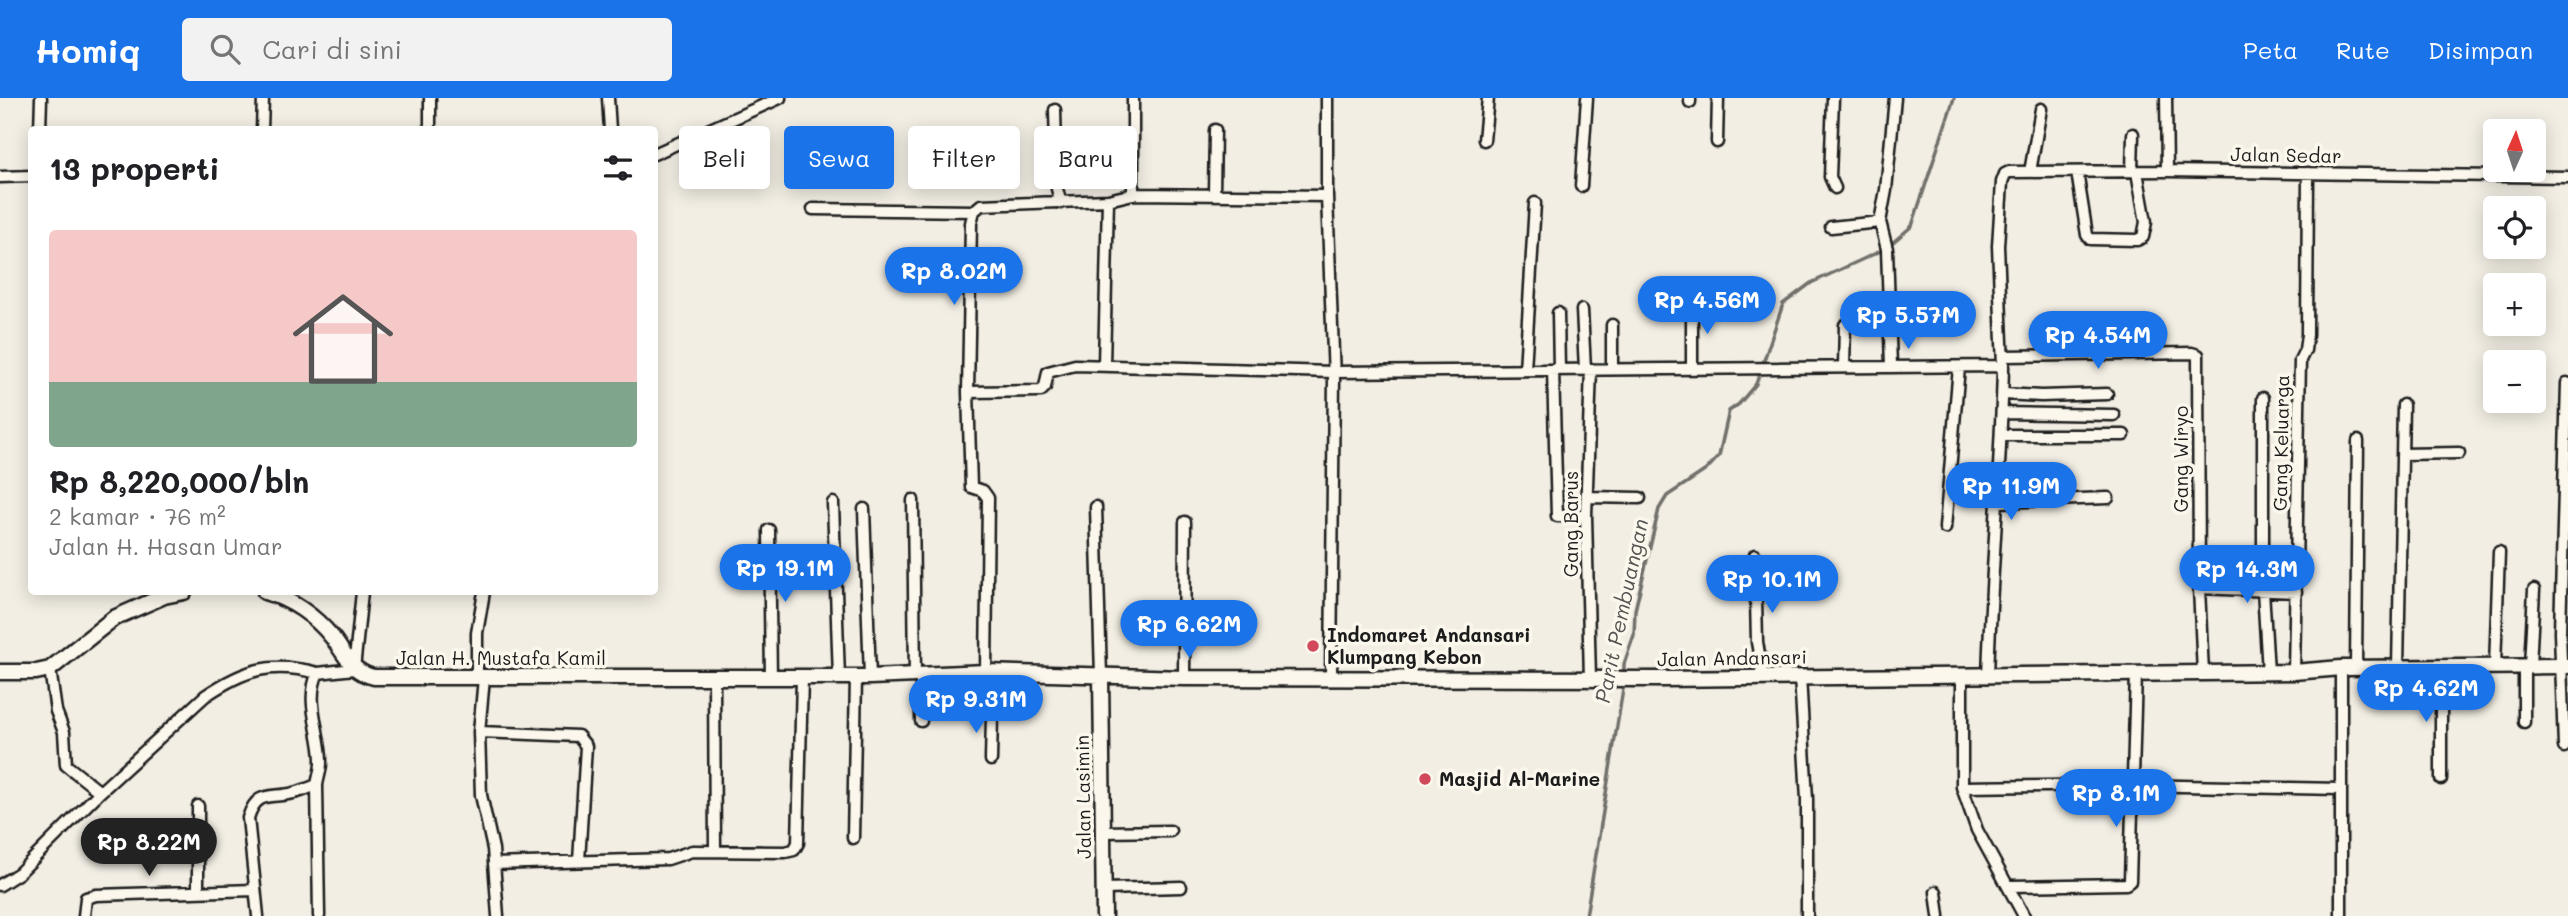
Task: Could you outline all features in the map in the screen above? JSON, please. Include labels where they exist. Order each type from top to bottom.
[{"type":"street","points":[[40,126],[41,98]]},
{"type":"street","points":[[262,126],[263,98]]},
{"type":"street","points":[[430,98],[430,126]]},
{"type":"street","points":[[608,98],[610,126]]},
{"type":"street","points":[[658,152],[780,98]]},
{"type":"street","points":[[1133,98],[1133,194]]},
{"type":"street","points":[[1327,98],[1327,196],[1333,372],[1331,677]]},
{"type":"street","points":[[1484,140],[1488,98]]},
{"type":"street","points":[[1581,186],[1587,98]]},
{"type":"street","points":[[1717,142],[1718,98]]},
{"type":"street","points":[[1833,98],[1830,177],[1835,188]]},
{"type":"street","points":[[1892,366],[1887,249],[1880,222],[1886,190],[1895,98]]},
{"type":"street","points":[[2166,98],[2166,171]]},
{"type":"street","points":[[2030,172],[2041,108]]},
{"type":"street","points":[[1055,110],[1057,189],[1061,203]]},
{"type":"street","points":[[1214,194],[1215,131]]},
{"type":"street","points":[[2077,172],[2087,235],[2090,239],[2137,240],[2143,237],[2146,222],[2135,172],[2133,134]]},
{"type":"street","name":"Jalan Sedar","points":[[2004,361],[1998,246],[2002,182],[2005,174],[2166,171],[2568,177]]},
{"type":"street","name":"Gang Keluarga","points":[[2294,672],[2301,360],[2307,335],[2308,173]]},
{"type":"street","points":[[0,177],[28,176]]},
{"type":"street","points":[[991,760],[988,498],[983,491],[971,487],[968,393],[971,223],[974,212],[981,205],[1108,200],[1133,194],[1327,196]]},
{"type":"street","points":[[1104,365],[1108,200]]},
{"type":"street","points":[[1525,370],[1535,203]]},
{"type":"street","points":[[813,209],[974,212]]},
{"type":"street","points":[[1831,227],[1880,222]]},
{"type":"street","points":[[1692,304],[1692,368]]},
{"type":"street","name":"Gang Barus","points":[[1582,310],[1588,369],[1586,516],[1590,679]]},
{"type":"street","points":[[1558,313],[1557,516],[1586,516]]},
{"type":"street","points":[[1612,325],[1612,369]]},
{"type":"street","points":[[1844,366],[1845,325]]},
{"type":"street","name":"Gang Wiryo","points":[[2004,361],[2198,355],[2199,588],[2203,673]]},
{"type":"street","points":[[968,393],[1041,391],[1045,387],[1048,372],[1075,365],[1333,372],[1767,366],[1959,367],[2004,361],[1988,677]]},
{"type":"street","points":[[1945,528],[1959,367]]},
{"type":"street","points":[[2564,747],[2565,666],[2560,632],[2566,532],[2567,383]]},
{"type":"street","points":[[2003,394],[2107,394]]},
{"type":"street","points":[[2263,398],[2263,590],[2268,672]]},
{"type":"street","points":[[2398,668],[2403,405]]},
{"type":"street","points":[[2002,412],[2114,415]]},
{"type":"street","points":[[2002,435],[2124,435]]},
{"type":"street","points":[[2356,668],[2358,441]]},
{"type":"street","points":[[2402,454],[2459,453]]},
{"type":"street","points":[[1587,497],[1640,498]]},
{"type":"street","points":[[1998,502],[2108,498]]},
{"type":"street","points":[[913,500],[921,721]]},
{"type":"street","points":[[833,503],[839,678]]},
{"type":"street","points":[[1096,508],[1101,676]]},
{"type":"street","points":[[853,838],[863,677],[864,509]]},
{"type":"street","points":[[1184,678],[1185,522]]},
{"type":"street","points":[[769,530],[771,678]]},
{"type":"street","points":[[2495,667],[2499,552]]},
{"type":"street","points":[[1755,555],[1757,642],[1763,677]]},
{"type":"street","points":[[2199,588],[2296,592]]},
{"type":"street","points":[[2524,722],[2535,590]]},
{"type":"street","points":[[0,673],[50,669],[114,618],[169,595]]},
{"type":"street","points":[[272,595],[295,604],[310,616],[332,638],[354,669]]},
{"type":"street","points":[[354,669],[362,595]]},
{"type":"street","points":[[483,595],[477,633],[481,795],[493,849],[498,916]]},
{"type":"street","points":[[0,886],[19,873],[100,792],[205,696],[220,686],[269,667],[293,666],[318,673],[354,669]]},
{"type":"street","name":"Jalan Andansari","points":[[771,678],[989,672],[1184,678],[1988,677],[2294,672],[2341,668],[2565,666]]},
{"type":"street","points":[[2341,668],[2341,916]]},
{"type":"street","points":[[2441,668],[2441,779]]},
{"type":"street","points":[[50,669],[56,711],[64,732],[66,765],[100,792]]},
{"type":"street","name":"Jalan H. Mustafa Kamil","points":[[354,669],[374,677],[771,678]]},
{"type":"street","points":[[318,673],[314,681],[314,726],[321,763],[317,785],[318,916]]},
{"type":"street","points":[[2009,886],[2126,884],[2130,881],[2136,673]]},
{"type":"street","name":"Jalan Lasimin","points":[[1101,676],[1104,916]]},
{"type":"street","points":[[1800,676],[1807,799],[1807,916]]},
{"type":"street","points":[[1962,676],[1962,787],[1977,830],[2024,916]]},
{"type":"street","points":[[494,864],[674,858],[692,851],[794,850],[798,843],[802,677]]},
{"type":"street","points":[[714,678],[715,851]]},
{"type":"street","points":[[479,732],[578,736],[583,740],[586,746],[579,861]]},
{"type":"street","points":[[258,916],[247,829],[252,806],[260,799],[272,795],[293,794],[317,785]]},
{"type":"street","points":[[1962,787],[2131,785],[2340,789]]},
{"type":"street","points":[[198,806],[198,892]]},
{"type":"street","points":[[1103,832],[1170,831]]},
{"type":"street","points":[[1104,889],[1181,887]]},
{"type":"street","points":[[84,916],[86,898],[96,895],[255,890]]},
{"type":"street","points":[[1937,892],[1939,916]]},
{"type":"waterway","name":"Parit Pembuangan","points":[[1624,676],[1624,664],[1634,635],[1635,610],[1659,509],[1667,496],[1706,470],[1719,456],[1729,411],[1739,404],[1756,384],[1783,304],[1811,283],[1885,249],[1912,226],[1954,98]]},
{"type":"waterway","name":"Parit Pembuangan","points":[[1586,916],[1624,683]]},
{"type":"place","name":"Indomaret Andansari Klumpang Kebon","points":[[1313,646]]},
{"type":"place","name":"Masjid Al-Marine","points":[[1425,779]]}]
